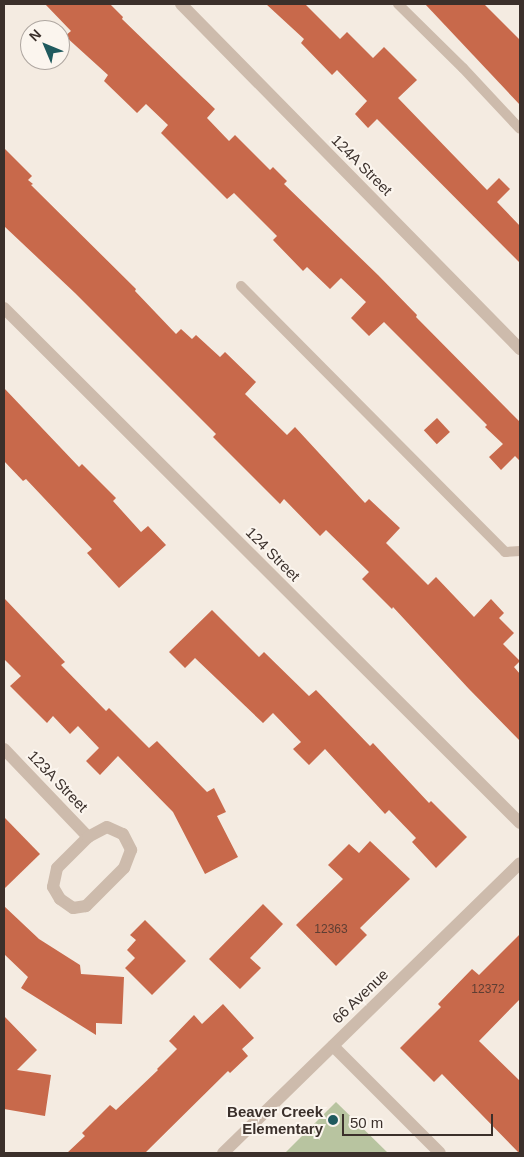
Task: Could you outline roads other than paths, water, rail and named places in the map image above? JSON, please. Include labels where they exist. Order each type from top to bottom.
[{"type":"street","name":"124A Street","points":[[181,4],[520,349]]},
{"type":"street","name":"124 Street","points":[[4,308],[520,823]]},
{"type":"street","name":"123A Street","points":[[4,749],[88,837]]},
{"type":"street","points":[[107,827],[123,834],[131,850],[124,868],[86,906],[73,908],[60,899],[52,887],[57,868],[88,837],[107,827]]},
{"type":"street","name":"66 Avenue","points":[[223,1153],[520,863]]},
{"type":"street","points":[[333,1046],[440,1153]]},
{"type":"lane","points":[[398,4],[463,68],[520,129]]},
{"type":"lane","points":[[241,286],[506,552],[520,551]]},
{"type":"place","name":"Beaver Creek Elementary","points":[[333,1120]]}]
